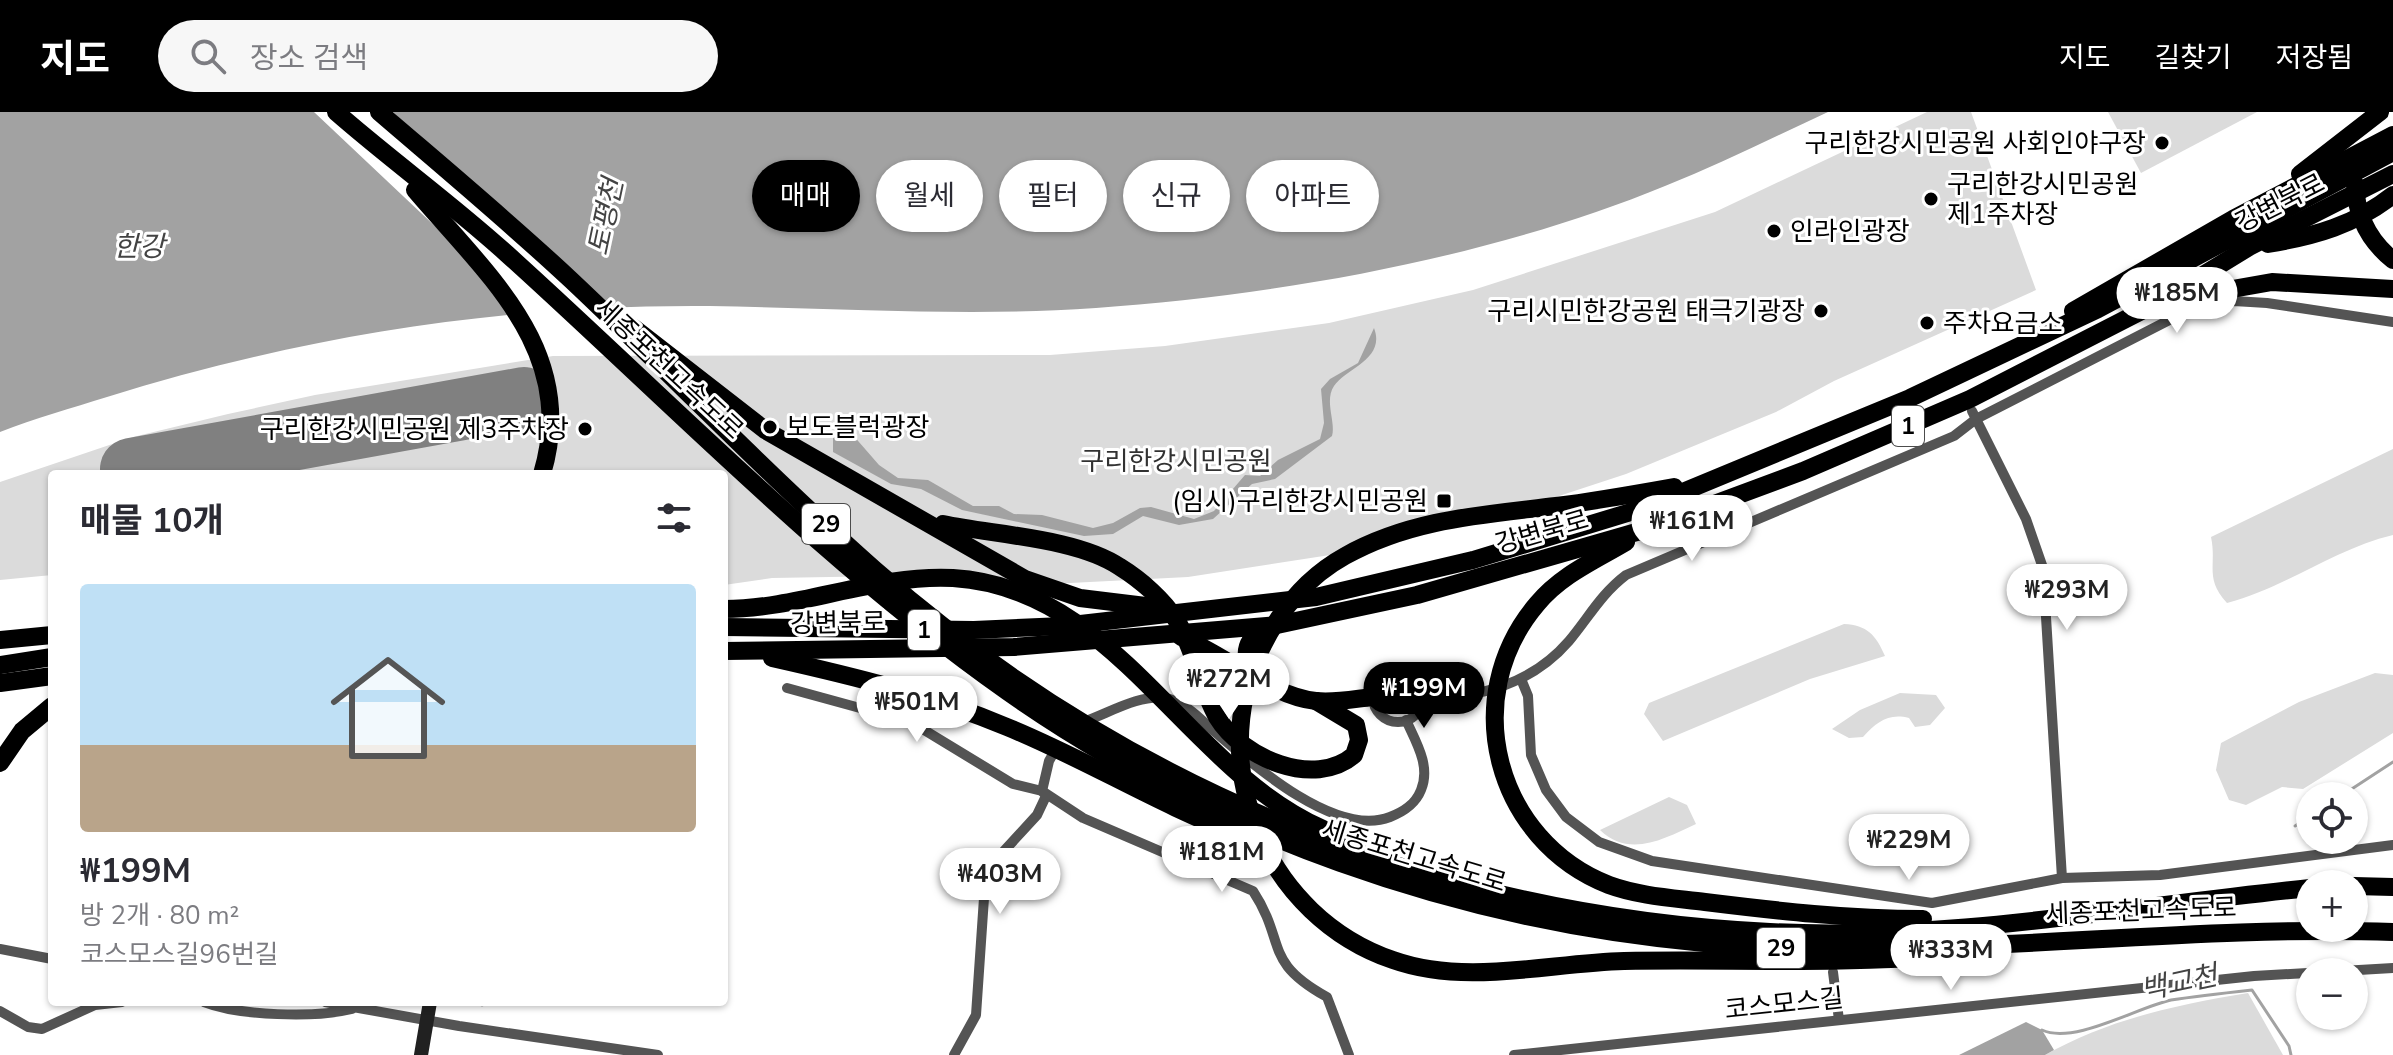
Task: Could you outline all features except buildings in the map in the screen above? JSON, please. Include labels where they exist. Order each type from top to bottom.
[{"type":"highway","name":"세종포천고속도로","points":[[336,112],[501,248],[849,568],[1007,692],[1260,832],[1379,876],[1515,914],[1608,931],[1783,949],[2284,931],[2393,932]]},
{"type":"highway","name":"세종포천고속도로","points":[[379,112],[565,275],[878,573],[1110,748],[1243,808],[1347,849],[1430,877],[1621,919],[1768,932],[1884,933],[2296,890]]},
{"type":"highway","points":[[2233,219],[2311,167],[2380,112]]},
{"type":"highway","points":[[2392,259],[2367,232],[2359,215],[2355,186],[2366,145],[2393,112]]},
{"type":"highway","points":[[403,133],[636,330],[765,430],[1025,579],[1080,598],[1192,611]]},
{"type":"highway","points":[[2007,354],[2092,298],[2393,135]]},
{"type":"highway","name":"강변북로","points":[[728,627],[1032,628],[1316,597],[1408,577],[1605,520],[1835,431],[2007,354],[2098,309],[2393,152]]},
{"type":"highway","points":[[388,157],[499,289],[534,343],[546,369],[551,400],[551,429],[543,470]]},
{"type":"highway","name":"강변북로","points":[[733,651],[1014,647],[1277,625],[1417,595],[1647,529],[1803,471],[1970,399],[2159,302],[2249,247],[2393,174]]},
{"type":"highway","points":[[2249,247],[2342,226],[2370,213],[2393,195]]},
{"type":"highway","points":[[2159,302],[2272,282],[2393,289]]},
{"type":"highway","points":[[1713,480],[1596,501],[1458,518],[1395,531],[1341,557],[1285,606],[1254,663],[1245,694],[1239,727],[1242,779],[1253,826],[1271,862],[1294,893],[1329,927],[1362,947],[1393,960],[1457,972],[1627,961],[1882,961],[2049,941]]},
{"type":"highway","points":[[928,521],[1090,552],[1119,566],[1148,588],[1176,619],[1219,720],[1240,741],[1279,763],[1314,771],[1332,768],[1354,755],[1358,730],[1345,716],[1316,701],[1294,696],[1252,675],[1213,650],[1175,635]]},
{"type":"highway","points":[[1647,529],[1581,566],[1550,590],[1519,630],[1498,681],[1494,708],[1501,770],[1523,817],[1565,861],[1611,886],[1668,897],[1824,916],[2050,917]]},
{"type":"highway","points":[[728,609],[919,579],[952,578],[1008,587],[1041,602],[1117,654],[1213,749],[1271,799],[1312,824],[1357,844],[1534,901]]},
{"type":"highway","points":[[1252,675],[1245,660],[1251,638],[1277,625]]},
{"type":"highway","points":[[0,640],[48,635]]},
{"type":"highway","points":[[733,651],[900,688],[1031,737],[1203,821],[1416,897],[1515,914]]},
{"type":"highway","points":[[0,665],[48,658]]},
{"type":"highway","points":[[0,683],[48,677]]},
{"type":"highway","points":[[1316,701],[1372,697]]},
{"type":"highway","points":[[0,763],[22,731],[48,709]]},
{"type":"highway","points":[[2368,886],[2393,887]]},
{"type":"street","points":[[1423,698],[1474,696],[1521,679],[1555,655],[1588,611],[1626,575],[1954,436],[1974,415],[2181,314],[2207,305],[2234,301],[2393,322]]},
{"type":"street","points":[[1974,415],[2026,519],[2043,568],[2062,878]]},
{"type":"street","points":[[1402,672],[1419,684],[1423,698],[1418,712],[1406,720],[1394,722],[1383,718],[1375,708],[1372,697],[1381,678],[1402,672]]},
{"type":"street","points":[[1521,679],[1528,696],[1531,755],[1546,790],[1566,817],[1599,842],[1652,861],[1932,903],[2062,878],[2160,875],[2393,845]]},
{"type":"street","points":[[787,688],[911,722],[986,771],[1013,784],[1042,791],[1083,818],[1253,891],[1267,913],[1275,946],[1285,968],[1303,984],[1327,997],[1349,1055]]},
{"type":"street","points":[[1042,791],[1053,752],[1077,724],[1139,701],[1164,698],[1192,711],[1286,789],[1363,822],[1385,819],[1407,810],[1421,791],[1425,770],[1406,720]]},
{"type":"street","points":[[954,1055],[976,1015],[984,898],[1004,851],[1037,815],[1046,796],[1042,791]]},
{"type":"street","points":[[1830,907],[1833,889]]},
{"type":"street","points":[[0,949],[48,958]]},
{"type":"street","name":"코스모스길","points":[[1514,1055],[2254,976],[2393,968]]},
{"type":"street","points":[[1833,972],[1839,1020]]},
{"type":"street","points":[[0,1011],[28,1027],[42,1029],[93,1006]]},
{"type":"street","points":[[218,1006],[322,1015],[360,1008]]},
{"type":"street","points":[[348,1006],[658,1055]]},
{"type":"street","points":[[421,1055],[429,1006]]},
{"type":"green space","name":"구리한강시민공원","points":[[1927,112],[1971,112],[2036,290],[1834,381],[1776,412],[1626,474],[1498,516],[1356,551],[1188,577],[1012,586],[945,575],[772,578],[728,584],[728,470],[48,470],[48,575],[0,580],[0,482],[133,437],[315,395],[553,356],[1050,355],[1165,346],[1329,323],[1473,290],[1715,212]]},
{"type":"green space","name":"구리한강시민공원 사회인야구장","points":[[2108,112],[2257,112],[2141,173]]},
{"type":"green space","points":[[2393,449],[2393,535],[2350,549],[2269,588],[2227,603],[2213,579],[2211,537]]},
{"type":"green space","points":[[1844,624],[1859,626],[1870,632],[1885,656],[1810,679],[1663,741],[1644,714],[1649,703]]},
{"type":"green space","points":[[2375,673],[2393,675],[2393,733],[2314,782],[2296,782],[2296,788],[2282,787],[2246,805],[2229,800],[2216,770],[2221,743],[2299,702]]},
{"type":"green space","points":[[1398,682],[1409,687],[1414,698],[1409,709],[1398,714],[1387,709],[1382,698],[1387,687]]},
{"type":"green space","points":[[1900,693],[1936,695],[1945,708],[1930,725],[1915,727],[1909,718],[1895,717],[1878,723],[1863,737],[1849,738],[1832,729],[1860,710]]},
{"type":"green space","points":[[1669,797],[1687,805],[1696,824],[1660,840],[1635,845],[1611,839],[1600,830]]},
{"type":"green space","points":[[2248,993],[2283,1055],[2045,1055],[2069,1042],[2144,1015]]},
{"type":"water","name":"한강","points":[[0,112],[1828,112],[1706,169],[1599,211],[1458,252],[1312,282],[1167,302],[1048,311],[951,312],[710,306],[558,311],[482,318],[330,341],[255,357],[180,375],[0,432]]},
{"type":"water","points":[[1374,328],[1376,339],[1370,355],[1340,380],[1331,392],[1332,436],[1275,479],[1252,484],[1213,519],[1179,525],[1143,516],[1113,534],[1084,536],[962,510],[921,489],[891,484],[833,452],[833,432],[852,434],[879,465],[898,478],[928,480],[973,506],[999,506],[1014,514],[1042,515],[1093,528],[1113,523],[1140,508],[1151,507],[1194,519],[1214,511],[1245,475],[1260,476],[1278,460],[1320,439],[1324,423],[1321,389],[1330,379],[1358,363]]},
{"type":"water","points":[[2026,1022],[2042,1030],[2054,1050],[2045,1055],[1959,1055]]},
{"type":"pier","points":[[314,112],[393,112],[570,281],[612,314],[521,318],[439,230]]},
{"type":"waterway","points":[[2362,782],[2393,762]]},
{"type":"waterway","name":"백교천","points":[[2042,1030],[2071,1033],[2171,1000],[2252,990],[2289,1046],[2291,1055]]},
{"type":"runway","points":[[131,469],[524,398]]},
{"type":"place","name":"구리한강시민공원 사회인야구장","points":[[2162,143]]},
{"type":"place","name":"구리한강시민공원 제1주차장","points":[[1931,199]]},
{"type":"place","name":"인라인광장","points":[[1774,231]]},
{"type":"place","name":"구리시민한강공원 태극기광장","points":[[1821,311]]},
{"type":"place","name":"주차요금소","points":[[1927,323]]},
{"type":"place","name":"보도블럭광장","points":[[770,427]]},
{"type":"place","name":"구리한강시민공원 제3주차장","points":[[585,429]]},
{"type":"place","name":"(임시)구리한강시민공원","points":[[1444,501]]},
{"type":"water label","name":"토평천","points":[[606,217]]}]
